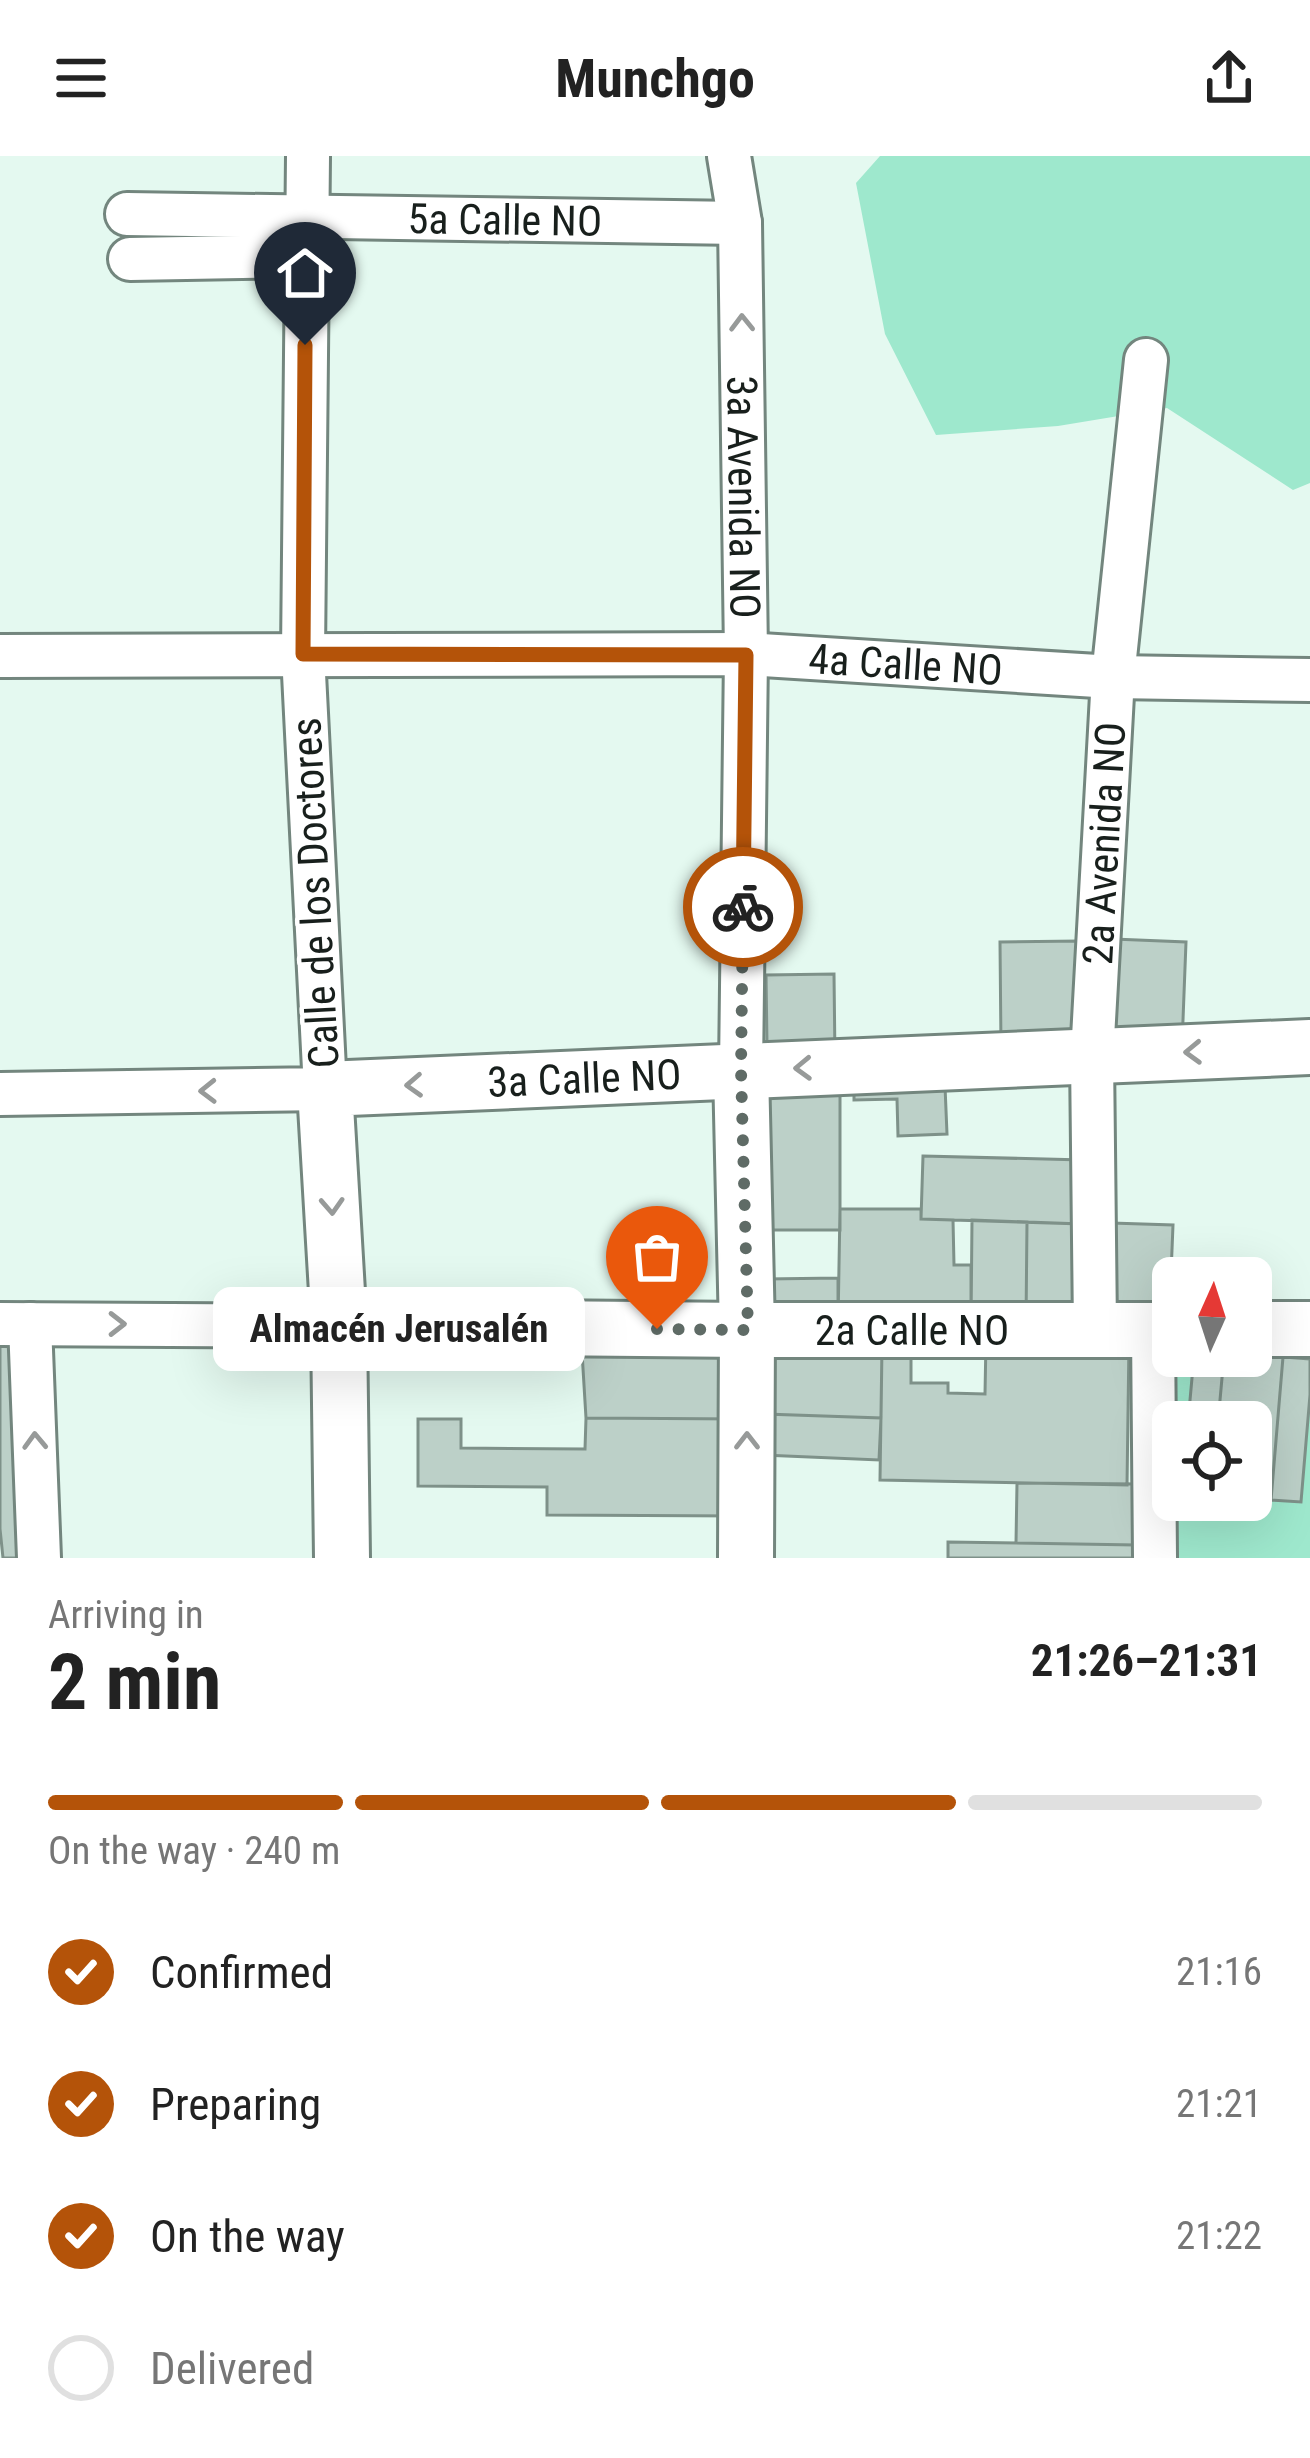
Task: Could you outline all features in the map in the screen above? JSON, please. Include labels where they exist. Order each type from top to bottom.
[{"type":"main road","name":"3a Calle NO","points":[[325,1089],[1310,1047]]},
{"type":"main road","name":"3a Avenida NO","points":[[741,1070],[748,1330],[746,1558]]},
{"type":"main road","name":"Calle de los Doctores","points":[[325,1089],[339,1325],[342,1558]]},
{"type":"main road","name":"2a Calle NO","points":[[339,1325],[1152,1330]]},
{"type":"main road","points":[[1272,1329],[1310,1329]]},
{"type":"street","name":"Calle de los Doctores","points":[[308,156],[303,654],[325,1089]]},
{"type":"street","name":"3a Avenida NO","points":[[729,156],[740,224],[746,655],[741,1070]]},
{"type":"street","name":"5a Calle NO","points":[[127,214],[306,237],[740,224]]},
{"type":"street","points":[[130,259],[306,237]]},
{"type":"street","name":"2a Avenida NO","points":[[1095,1329],[1092,1056],[1113,677],[1146,359]]},
{"type":"street","name":"4a Calle NO","points":[[0,656],[746,655],[1113,677],[1310,680]]},
{"type":"street","name":"3a Calle NO","points":[[0,1094],[325,1089]]},
{"type":"street","points":[[15,1324],[39,1558]]},
{"type":"street","name":"2a Calle NO","points":[[15,1324],[339,1325]]},
{"type":"street","points":[[1155,1558],[1161,1377]]},
{"type":"green space","points":[[880,156],[1310,156],[1310,483],[1293,490],[1167,408],[1058,426],[936,435],[885,334],[856,183]]},
{"type":"green space","points":[[1310,1346],[1310,1558],[1177,1558],[1177,1521],[1272,1521],[1272,1401],[1177,1401],[1176,1377],[1272,1377],[1272,1352]]},
{"type":"building","points":[[1113,939],[1186,942],[1182,1046],[1108,1036]]},
{"type":"building","points":[[1079,941],[1079,1032],[1001,1047],[1000,942]]},
{"type":"building","points":[[834,974],[835,1059],[767,1045],[766,975]]},
{"type":"building","points":[[945,1086],[947,1134],[898,1136],[897,1099],[854,1100],[854,1089]]},
{"type":"building","points":[[768,1095],[840,1095],[840,1230],[768,1230]]},
{"type":"building","points":[[923,1156],[1083,1160],[1081,1224],[921,1219]]},
{"type":"building","points":[[840,1209],[921,1209],[921,1219],[953,1220],[954,1265],[971,1265],[971,1324],[838,1323]]},
{"type":"building","points":[[972,1220],[1027,1222],[1026,1323],[971,1324]]},
{"type":"building","points":[[1027,1222],[1081,1224],[1079,1312],[1026,1323]]},
{"type":"building","points":[[1111,1223],[1173,1225],[1172,1257],[1152,1257],[1152,1320],[1107,1309]]},
{"type":"building","points":[[838,1278],[838,1323],[767,1324],[766,1279]]},
{"type":"building","points":[[986,1340],[1129,1342],[1127,1485],[880,1480],[882,1346],[911,1346],[911,1383],[948,1383],[948,1393],[985,1394]]},
{"type":"building","points":[[768,1343],[882,1346],[881,1418],[765,1414]]},
{"type":"building","points":[[0,1346],[16,1346],[26,1558],[3,1558]]},
{"type":"building","points":[[730,1351],[741,1419],[586,1418],[582,1352]]},
{"type":"building","points":[[1272,1356],[1283,1357],[1272,1488],[1272,1401],[1220,1401],[1222,1377],[1272,1377]]},
{"type":"building","points":[[1283,1357],[1310,1359],[1301,1502],[1272,1500]]},
{"type":"building","points":[[1192,1377],[1222,1377],[1220,1401],[1190,1401]]},
{"type":"building","points":[[765,1414],[881,1418],[879,1460],[763,1455]]},
{"type":"building","points":[[586,1418],[741,1419],[740,1516],[547,1515],[547,1487],[418,1486],[418,1419],[461,1419],[461,1448],[585,1449]]},
{"type":"building","points":[[1017,1483],[1138,1484],[1136,1545],[1016,1543]]},
{"type":"building","points":[[948,1542],[1136,1545],[1136,1558],[948,1558]]},
{"type":"way so far","points":[[657,1329],[748,1330],[741,1070],[743,907]]},
{"type":"place","name":"Almacén Jerusalén","points":[[657,1329]]},
{"type":"route","points":[[305,345],[303,654],[746,655],[743,907]]}]
